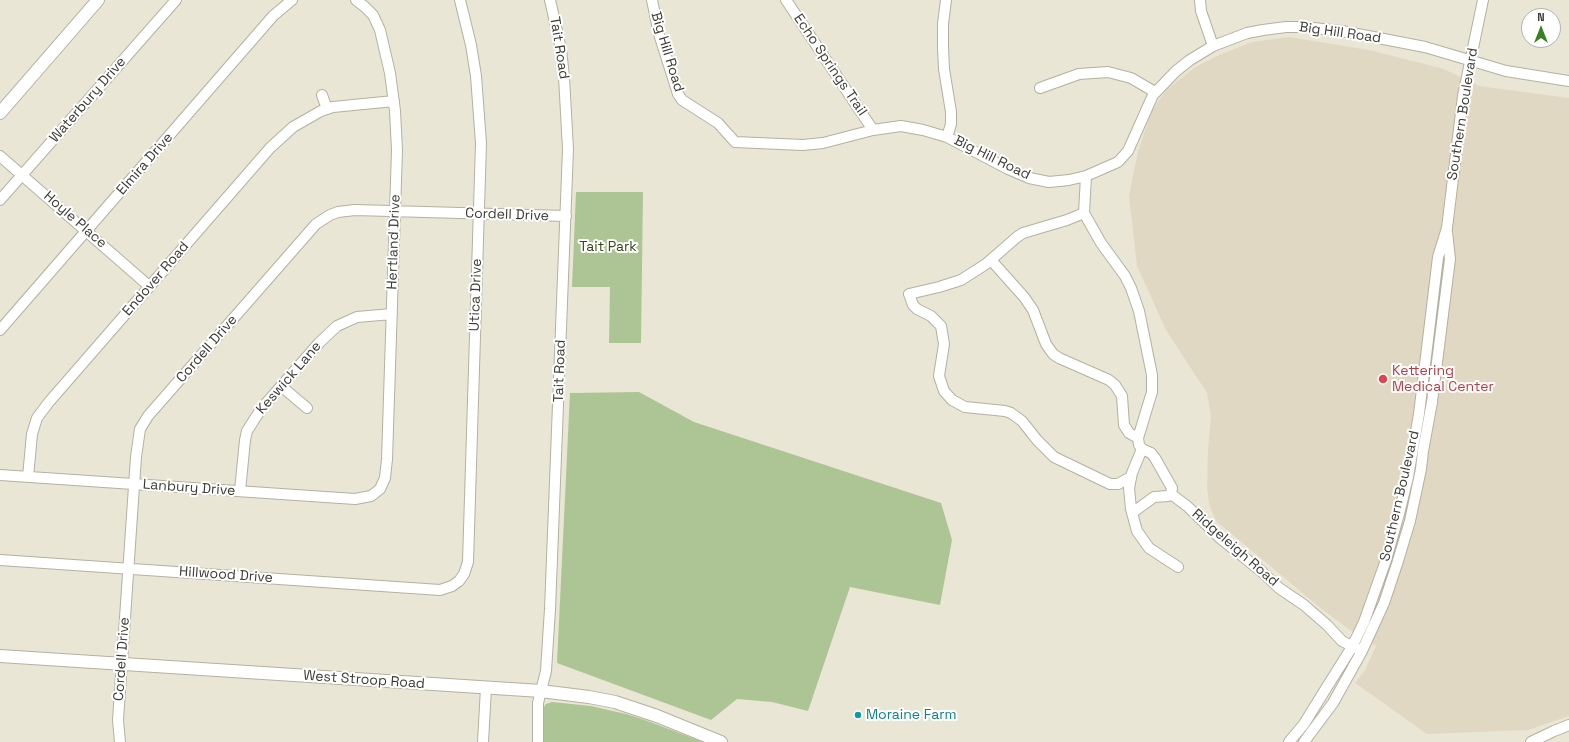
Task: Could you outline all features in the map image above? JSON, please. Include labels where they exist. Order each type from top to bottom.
[{"type":"main road","points":[[0,113],[98,0]]},
{"type":"main road","name":"West Stroop Road","points":[[0,656],[541,691],[589,697],[622,704],[657,716],[721,742]]},
{"type":"street","name":"Waterbury Drive","points":[[0,200],[176,0]]},
{"type":"street","name":"Elmira Drive","points":[[0,330],[273,16],[292,0]]},
{"type":"street","name":"Hertland Drive","points":[[356,0],[372,15],[380,30],[388,61],[394,101],[397,150],[387,459],[384,483],[376,492]]},
{"type":"street","name":"Utica Drive","points":[[452,586],[459,581],[464,574],[468,562],[481,143],[479,109],[471,45],[460,0]]},
{"type":"street","name":"Tait Road","points":[[538,742],[538,703],[546,671],[550,610],[568,149],[567,113],[561,49],[550,0]]},
{"type":"street","name":"Big Hill Road","points":[[652,0],[658,34],[678,94],[682,100],[718,123],[735,142],[803,145],[823,143],[873,130],[901,126],[923,130],[947,137],[990,161],[1029,178],[1058,182],[1086,176],[1111,166],[1128,151],[1155,92],[1176,71],[1190,60],[1214,46],[1232,38],[1258,31],[1286,26],[1304,26],[1342,31],[1418,45],[1506,71],[1569,81]]},
{"type":"street","name":"Echo Springs Trail","points":[[786,0],[873,130]]},
{"type":"street","points":[[946,0],[943,24],[943,48],[944,68],[951,112],[951,124],[947,137]]},
{"type":"street","points":[[1200,0],[1201,11],[1214,46]]},
{"type":"street","name":"Southern Boulevard","points":[[1290,742],[1304,724],[1352,647],[1364,622],[1386,560],[1408,477],[1419,414],[1438,257],[1447,228],[1461,112],[1483,0]]},
{"type":"street","points":[[1040,88],[1079,74],[1103,72],[1119,74],[1131,78],[1155,92]]},
{"type":"street","points":[[322,95],[327,109]]},
{"type":"street","name":"Endover Road","points":[[28,477],[30,445],[37,418],[48,402],[284,134],[311,116],[327,109],[394,101]]},
{"type":"street","name":"Hoyle Place","points":[[0,156],[149,286]]},
{"type":"street","points":[[1086,176],[1084,213],[1131,288],[1139,311],[1153,386],[1138,438],[1139,445],[1142,449],[1151,453],[1155,458],[1172,488],[1171,494],[1168,496],[1154,497],[1132,513]]},
{"type":"street","name":"Cordell Drive","points":[[120,742],[118,720],[134,484],[138,437],[144,422],[316,224],[330,215],[346,210],[566,216]]},
{"type":"street","points":[[1084,213],[1067,220],[1023,233],[991,260],[961,280],[909,294],[913,305],[917,309],[931,316],[941,326],[944,344],[939,376],[941,386],[947,396],[965,407],[1005,411],[1011,413],[1022,421],[1037,440],[1054,457],[1110,484],[1118,484],[1131,478]]},
{"type":"street","name":"Southern Boulevard","points":[[1304,742],[1333,703],[1362,651],[1384,603],[1410,521],[1421,469],[1432,402],[1450,259],[1447,228]]},
{"type":"street","points":[[991,260],[1024,297],[1033,310],[1046,344],[1053,354],[1109,380],[1115,385],[1119,390],[1123,402],[1124,425],[1129,433],[1138,438]]},
{"type":"street","name":"Keswick Lane","points":[[240,492],[243,449],[248,431],[256,416],[281,386],[319,343],[337,326],[357,317],[392,314]]},
{"type":"street","points":[[281,386],[307,408]]},
{"type":"street","points":[[1142,449],[1131,478],[1129,496],[1137,532],[1142,541],[1149,548],[1178,567]]},
{"type":"street","name":"Lanbury Drive","points":[[0,475],[354,499],[370,496],[376,492]]},
{"type":"street","name":"Ridgeleigh Road","points":[[1171,494],[1187,506],[1220,538],[1261,571],[1279,588],[1304,606],[1342,641],[1362,651]]},
{"type":"street","name":"Hillwood Drive","points":[[0,560],[440,590],[452,586]]},
{"type":"street","points":[[483,742],[486,688]]},
{"type":"street","points":[[1531,742],[1569,725]]},
{"type":"shaded area","name":"Kettering Medical Center","points":[[1289,37],[1369,50],[1444,69],[1479,86],[1569,98],[1569,716],[1528,730],[1427,734],[1355,683],[1365,670],[1376,646],[1350,630],[1323,610],[1216,521],[1209,504],[1207,487],[1211,416],[1207,393],[1166,330],[1137,266],[1129,196],[1138,151],[1152,111],[1166,90],[1194,68],[1217,56],[1252,42]]},
{"type":"green space","name":"Tait Park","points":[[576,192],[643,192],[641,343],[609,343],[610,287],[572,287]]},
{"type":"green space","points":[[639,392],[694,422],[941,503],[952,540],[940,605],[850,587],[808,711],[772,702],[737,699],[711,720],[557,663],[570,393]]},
{"type":"green space","points":[[552,702],[591,706],[626,714],[703,742],[542,742],[543,708],[546,704]]},
{"type":"place","name":"Kettering Medical Center","points":[[1383,379]]},
{"type":"place","name":"Moraine Farm","points":[[858,715]]}]
